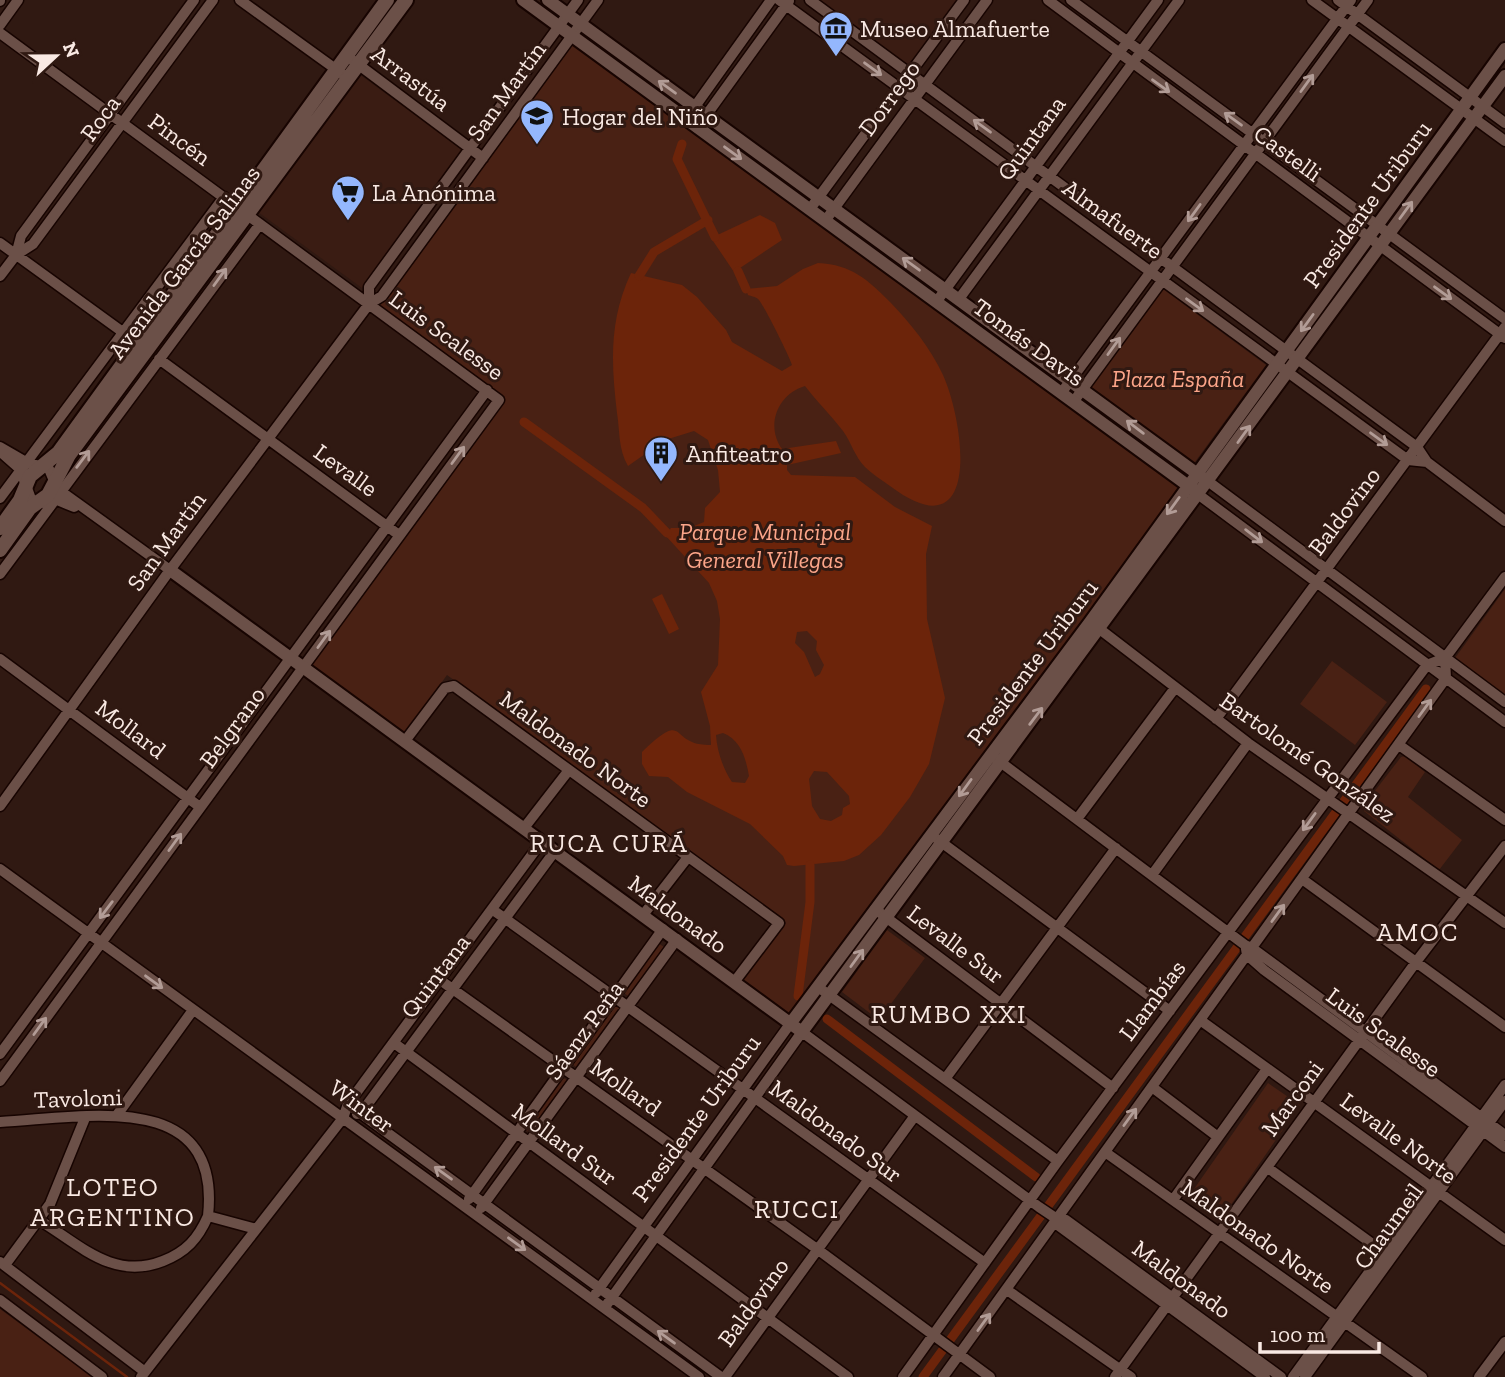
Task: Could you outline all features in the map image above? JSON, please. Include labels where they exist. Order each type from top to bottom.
[{"type":"main road","name":"Avenida García Salinas","points":[[352,61],[387,0]]},
{"type":"main road","name":"Avenida García Salinas","points":[[0,550],[37,502],[57,487],[69,456],[248,215],[342,74],[406,0]]},
{"type":"main road","name":"Avenida García Salinas","points":[[0,528],[20,500],[33,472],[58,453],[248,215]]},
{"type":"street","points":[[0,25],[19,0]]},
{"type":"street","name":"Roca","points":[[16,255],[21,236],[194,0]]},
{"type":"street","name":"Roca","points":[[0,276],[16,255],[33,244],[213,0]]},
{"type":"street","name":"Arrastúa","points":[[240,0],[342,74]]},
{"type":"street","name":"Tomás Davis","points":[[523,0],[1074,401],[1505,722]]},
{"type":"street","name":"Tomás Davis","points":[[548,0],[1083,388],[1505,702]]},
{"type":"street","name":"San Martín","points":[[369,304],[369,287],[578,0]]},
{"type":"street","name":"San Martín","points":[[0,806],[170,570],[369,304],[382,296],[598,0]]},
{"type":"street","points":[[686,119],[771,0]]},
{"type":"street","name":"Almafuerte","points":[[810,0],[1299,358],[1417,447],[1427,462],[1505,521]]},
{"type":"street","name":"Dorrego","points":[[810,209],[964,0]]},
{"type":"street","name":"Dorrego","points":[[825,220],[987,0]]},
{"type":"street","name":"Castelli","points":[[1048,0],[1118,55],[1503,333]]},
{"type":"street","name":"Castelli","points":[[1071,0],[1505,319]]},
{"type":"street","name":"Quintana","points":[[937,301],[1158,0]]},
{"type":"street","name":"Quintana","points":[[959,299],[1179,0]]},
{"type":"street","points":[[1312,0],[1505,141]]},
{"type":"street","points":[[1074,401],[1368,0]]},
{"type":"street","points":[[697,128],[785,2]]},
{"type":"street","name":"Almafuerte","points":[[785,2],[1038,191],[1408,460],[1427,462]]},
{"type":"street","points":[[1062,393],[1337,18],[1345,2],[1357,15],[1505,123]]},
{"type":"street","name":"Pincén","points":[[0,33],[369,304]]},
{"type":"street","name":"Presidente Uriburu","points":[[592,1298],[875,909],[1001,763],[1197,473],[1282,369],[1299,358],[1461,109],[1505,49]]},
{"type":"street","name":"Arrastúa","points":[[352,61],[483,158]]},
{"type":"street","name":"Presidente Uriburu","points":[[1383,229],[1505,76]]},
{"type":"street","points":[[0,498],[224,197]]},
{"type":"street","points":[[0,574],[52,500],[57,487],[159,359],[248,215]]},
{"type":"street","name":"Presidente Uriburu","points":[[605,1307],[703,1167],[886,918],[989,754],[1209,482],[1282,369],[1287,350],[1374,242]]},
{"type":"street","points":[[0,243],[124,333]]},
{"type":"street","name":"Luis Scalesse","points":[[369,304],[499,400]]},
{"type":"street","name":"Baldovino","points":[[1216,719],[1503,333]]},
{"type":"street","name":"Levalle","points":[[159,359],[400,535]]},
{"type":"street","name":"Belgrano","points":[[0,1054],[190,798],[486,390]]},
{"type":"street","name":"Belgrano","points":[[2,1075],[499,400]]},
{"type":"street","points":[[0,449],[23,465],[43,467],[51,472],[57,487],[89,514],[170,570]]},
{"type":"street","points":[[23,465],[30,497],[37,502],[52,500],[89,514]]},
{"type":"street","name":"Maldonado","points":[[170,570],[677,939],[914,1117],[1054,1217],[1066,1220],[1265,1377]]},
{"type":"street","points":[[1427,665],[1445,658],[1505,577]]},
{"type":"street","name":"Bartolomé González","points":[[1095,626],[1248,743],[1339,804],[1505,923]]},
{"type":"street","points":[[1445,658],[1446,678]]},
{"type":"street","name":"Mollard","points":[[0,659],[200,807]]},
{"type":"street","name":"Llambías","points":[[943,1377],[956,1352],[1007,1290],[1054,1217],[1105,1152],[1248,949],[1302,879],[1339,804],[1427,665]]},
{"type":"street","name":"Llambías","points":[[903,1377],[937,1338],[985,1263],[1035,1204],[1058,1161],[1170,1011],[1339,804],[1399,745],[1446,678]]},
{"type":"street","name":"Maldonado Norte","points":[[405,741],[449,685],[569,769],[779,923],[734,981]]},
{"type":"street","points":[[1077,820],[1175,688]]},
{"type":"street","points":[[1152,875],[1248,743]]},
{"type":"street","points":[[1399,745],[1505,820]]},
{"type":"street","name":"Luis Scalesse","points":[[989,754],[1482,1124],[1505,1147]]},
{"type":"street","points":[[524,828],[569,769]]},
{"type":"street","points":[[936,839],[1170,1011]]},
{"type":"street","name":"Quintana","points":[[143,1374],[343,1118],[348,1104],[542,841]]},
{"type":"street","name":"Marconi","points":[[1117,1373],[1171,1303],[1416,962],[1505,846]]},
{"type":"street","points":[[945,1079],[1116,848]]},
{"type":"street","name":"Quintana","points":[[361,1113],[555,851]]},
{"type":"street","points":[[643,915],[688,857]]},
{"type":"street","name":"Winter","points":[[0,869],[699,1377]]},
{"type":"street","points":[[1302,879],[1505,1027]]},
{"type":"street","name":"Levalle Sur","points":[[875,909],[1113,1088]]},
{"type":"street","name":"Maldonado Sur","points":[[493,910],[985,1263]]},
{"type":"street","name":"Sáenz Peña","points":[[464,1205],[663,929]]},
{"type":"street","name":"Sáenz Peña","points":[[476,1214],[677,939]]},
{"type":"street","name":"Mollard","points":[[440,980],[817,1249],[990,1377]]},
{"type":"street","points":[[818,987],[1058,1161]]},
{"type":"street","points":[[117,1115],[193,1010]]},
{"type":"street","name":"Levalle Norte","points":[[1200,1020],[1505,1240]]},
{"type":"street","name":"Mollard Sur","points":[[394,1043],[514,1134],[848,1377]]},
{"type":"street","points":[[1173,1200],[1267,1069]]},
{"type":"street","name":"Chaumeil","points":[[1293,1377],[1388,1254],[1482,1124],[1505,1085]]},
{"type":"street","points":[[1152,1087],[1218,1137]]},
{"type":"street","name":"Chaumeil","points":[[1482,1124],[1505,1101]]},
{"type":"street","name":"Winter","points":[[348,1104],[723,1377]]},
{"type":"street","points":[[343,1118],[361,1113]]},
{"type":"street","name":"Tavoloni","points":[[0,1122],[117,1115],[154,1120],[171,1126],[197,1152],[206,1174],[208,1216]]},
{"type":"street","name":"Baldovino","points":[[723,1377],[914,1117]]},
{"type":"street","points":[[85,1118],[50,1203],[2,1263],[143,1374]]},
{"type":"street","name":"Luis Scalesse","points":[[1482,1124],[1505,1135]]},
{"type":"street","name":"Maldonado Norte","points":[[1105,1152],[1422,1377]]},
{"type":"street","points":[[1268,1168],[1388,1254]]},
{"type":"street","points":[[39,1220],[102,1261],[139,1268],[172,1258],[190,1246],[200,1235],[208,1216],[256,1229]]},
{"type":"street","points":[[1007,1290],[1117,1373],[1131,1377]]},
{"type":"street","points":[[0,1300],[102,1377]]},
{"type":"street","name":"Maldonado","points":[[1171,1303],[1281,1377]]},
{"type":"street","name":"Chaumeil","points":[[1305,1377],[1340,1319]]},
{"type":"street","points":[[1479,1377],[1505,1342]]},
{"type":"shaded area","points":[[819,0],[960,0],[911,68]]},
{"type":"shaded area","points":[[359,74],[463,150],[362,288],[258,212]]},
{"type":"shaded area","points":[[760,215],[775,223],[782,240],[734,272],[711,238]]},
{"type":"shaded area","points":[[818,263],[850,270],[874,286],[905,319],[926,345],[943,375],[957,423],[960,450],[959,475],[953,494],[940,505],[920,503],[890,486],[865,467],[843,431],[805,386],[788,396],[777,411],[775,430],[782,449],[836,441],[841,453],[787,465],[791,475],[855,477],[895,507],[932,526],[926,554],[927,619],[945,698],[929,764],[910,797],[881,835],[859,855],[844,861],[794,866],[787,865],[783,856],[750,824],[687,792],[668,777],[649,776],[642,764],[642,752],[666,732],[673,730],[697,744],[711,745],[710,726],[701,692],[718,665],[720,619],[717,601],[709,583],[665,535],[671,528],[689,528],[704,522],[705,508],[720,492],[718,470],[708,440],[694,431],[665,440],[628,466],[620,440],[613,359],[615,325],[631,273],[682,285],[697,297],[726,330],[732,342],[782,371],[792,365],[761,303],[757,298],[748,295],[746,289],[777,286],[803,269]],"holes":[[[807,631],[817,641],[816,650],[824,665],[820,674],[815,677],[804,652],[795,643],[797,632]],[[723,733],[738,745],[749,776],[745,783],[732,782],[721,760],[716,735]],[[814,771],[827,772],[849,796],[850,804],[843,808],[842,815],[831,821],[820,819],[812,806],[809,779]]]},
{"type":"shaded area","points":[[662,594],[679,629],[669,634],[652,599]]},
{"type":"green space","name":"Parque Municipal General Villegas","points":[[571,41],[1182,486],[789,1016],[742,982],[786,923],[447,675],[403,735],[308,666],[503,399],[379,307]]},
{"type":"green space","name":"Plaza España","points":[[1163,289],[1266,365],[1192,466],[1089,390]]},
{"type":"green space","points":[[1505,589],[1505,695],[1455,658]]},
{"type":"green space","points":[[1332,661],[1387,702],[1355,745],[1300,704]]},
{"type":"green space","points":[[1405,756],[1425,772],[1408,797],[1462,840],[1439,870],[1364,811],[1364,805],[1401,757]]},
{"type":"green space","points":[[887,930],[925,958],[879,1020],[842,992]]},
{"type":"green space","points":[[658,943],[664,947],[628,996],[623,992]]},
{"type":"green space","points":[[614,1004],[620,1008],[576,1067],[571,1063]]},
{"type":"green space","points":[[561,1077],[567,1080],[529,1132],[524,1128]]},
{"type":"green space","points":[[1268,1083],[1300,1105],[1219,1222],[1187,1199]]},
{"type":"green space","points":[[0,1309],[93,1377],[0,1377]]},
{"type":"waterway","points":[[682,144],[677,159],[715,237]]},
{"type":"waterway","points":[[639,276],[654,252],[708,220]]},
{"type":"waterway","points":[[738,271],[746,289]]},
{"type":"waterway","points":[[524,422],[643,508],[667,533]]},
{"type":"waterway","points":[[923,1377],[1426,689]]},
{"type":"waterway","points":[[798,996],[810,902],[810,865]]},
{"type":"waterway","points":[[827,1019],[1036,1177]]},
{"type":"waterway","points":[[0,1283],[127,1377]]},
{"type":"place","name":"Museo Almafuerte","points":[[836,58]]},
{"type":"place","name":"Hogar del Niño","points":[[537,146]]},
{"type":"place","name":"La Anónima","points":[[348,222]]},
{"type":"place","name":"Anfiteatro","points":[[661,483]]},
{"type":"district","name":"RUCA CURÁ","points":[[609,843]]},
{"type":"district","name":"AMOC","points":[[1418,932]]},
{"type":"district","name":"RUMBO XXI","points":[[949,1014]]},
{"type":"district","name":"LOTEO ARGENTINO","points":[[113,1202]]},
{"type":"district","name":"RUCCI","points":[[797,1209]]}]
